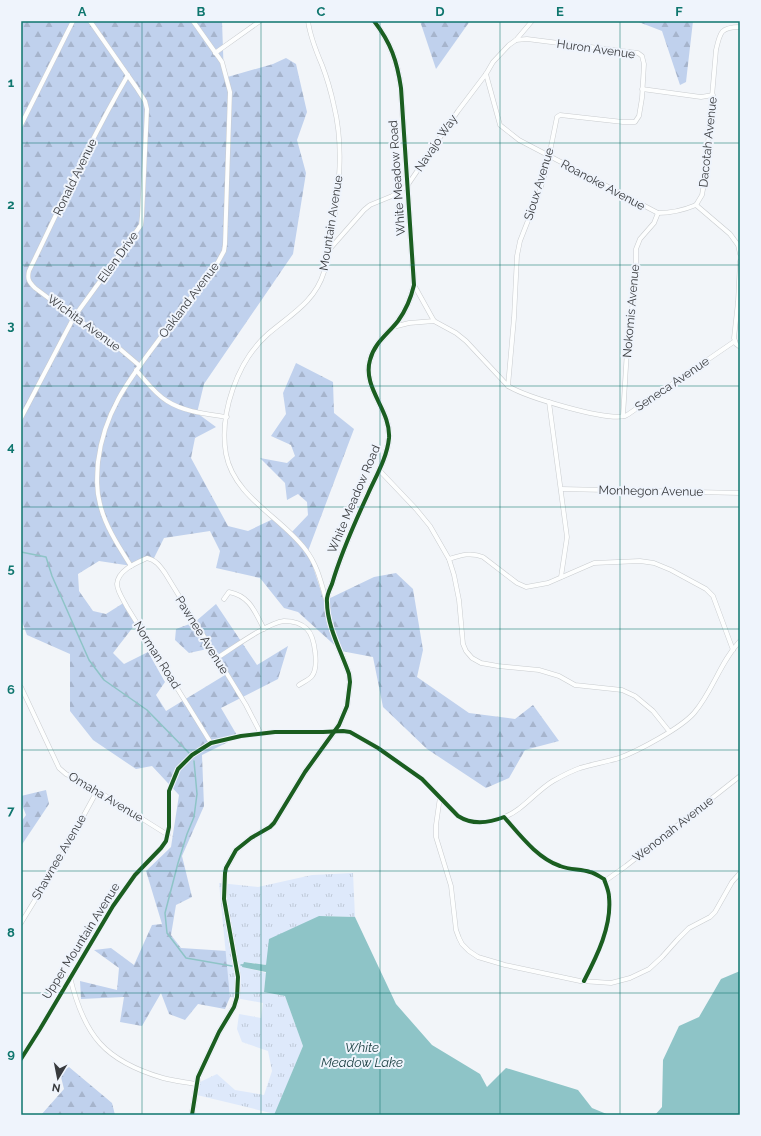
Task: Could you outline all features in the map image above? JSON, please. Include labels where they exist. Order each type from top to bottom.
[{"type":"street","points":[[21,125],[73,21]]},
{"type":"street","name":"Ellen Drive","points":[[21,418],[74,317],[141,225],[147,109],[145,100],[90,21]]},
{"type":"street","name":"Oakland Avenue","points":[[131,566],[108,528],[100,504],[97,472],[101,443],[111,411],[136,370],[218,262],[224,252],[225,244],[230,92],[224,67],[193,21]]},
{"type":"street","points":[[215,53],[260,21]]},
{"type":"street","name":"Mountain Avenue","points":[[308,21],[311,35],[334,106],[341,163],[338,192],[328,251],[324,272],[316,292],[302,307],[260,342],[240,372],[232,391],[226,416],[226,452],[228,462],[244,490],[284,526],[306,550],[317,568],[326,600]]},
{"type":"street","name":"White Meadow Road","points":[[192,1115],[196,1084],[211,1049],[234,1007],[237,997],[238,977],[224,899],[224,873],[234,852],[243,843],[266,830],[274,823],[305,772],[344,718],[348,706],[350,682],[349,674],[331,624],[326,600],[342,551],[380,470],[388,446],[388,427],[384,414],[372,389],[368,369],[369,361],[375,347],[393,327],[408,304],[414,285],[398,68],[388,43],[374,21]]},
{"type":"street","name":"Navajo Way","points":[[328,251],[370,205],[392,196],[407,186],[493,62],[509,45],[516,40],[532,21]]},
{"type":"street","name":"Dacotah Avenue","points":[[696,205],[702,195],[705,178],[716,50],[719,35],[728,28],[740,27]]},
{"type":"street","name":"Huron Avenue","points":[[516,40],[527,39],[638,53],[642,56],[644,64],[642,89]]},
{"type":"street","name":"Roanoke Avenue","points":[[486,74],[500,125],[508,133],[519,140],[658,213],[685,210],[696,205]]},
{"type":"street","name":"Ronald Avenue","points":[[29,280],[29,271],[89,146],[128,75]]},
{"type":"street","points":[[642,89],[701,97],[713,95]]},
{"type":"street","name":"Sioux Avenue","points":[[508,386],[514,318],[517,256],[520,241],[540,190],[549,157],[557,117],[635,122],[639,116],[642,89]]},
{"type":"street","points":[[696,205],[730,234],[738,245],[740,254]]},
{"type":"street","name":"Nokomis Avenue","points":[[623,416],[627,350],[636,276],[636,249],[640,239],[654,223],[658,213]]},
{"type":"street","points":[[740,261],[739,294],[734,327],[734,341],[740,347]]},
{"type":"street","name":"Wichita Avenue","points":[[29,280],[29,283],[35,288],[120,349],[140,366]]},
{"type":"street","points":[[393,327],[409,323],[434,321],[414,285]]},
{"type":"street","name":"Seneca Avenue","points":[[434,321],[456,333],[466,341],[508,386],[537,399],[600,414],[623,416],[645,404],[734,341]]},
{"type":"street","points":[[136,370],[160,395],[172,404],[190,410],[226,416]]},
{"type":"street","points":[[549,402],[567,537],[561,577]]},
{"type":"street","points":[[380,470],[430,526],[449,559],[454,575],[463,644],[469,654],[477,661],[498,666],[539,670],[559,676],[576,685],[622,690],[635,696],[653,711],[669,731]]},
{"type":"street","name":"Monhegon Avenue","points":[[561,489],[740,493]]},
{"type":"street","points":[[449,559],[464,554],[477,554],[526,587],[548,583],[594,563],[625,561],[654,563],[671,570],[706,589],[713,596],[733,650]]},
{"type":"street","name":"Pawnee Avenue","points":[[131,566],[147,558],[154,559],[158,563],[246,705],[261,734]]},
{"type":"street","name":"Norman Road","points":[[131,566],[121,575],[117,584],[119,590],[127,607],[211,743]]},
{"type":"street","points":[[224,599],[230,592],[245,597],[264,629]]},
{"type":"street","points":[[217,658],[278,622],[292,621],[308,630],[316,654],[315,667],[312,676],[299,685]]},
{"type":"street","points":[[584,981],[596,956],[608,919],[609,896],[604,879],[592,872],[572,870],[549,861],[526,841],[504,817],[512,814],[538,791],[567,774],[579,768],[618,758],[684,722],[694,713],[740,641]]},
{"type":"street","name":"Omaha Avenue","points":[[21,687],[59,768],[66,774],[97,791],[168,835]]},
{"type":"street","name":"Upper Mountain Avenue","points":[[21,1059],[113,906],[135,875],[166,841],[169,827],[169,792],[175,775],[184,762],[211,743],[236,737],[261,734],[334,731],[350,732],[372,744],[418,776],[458,816],[464,820],[479,822],[504,817]]},
{"type":"street","name":"Wenonah Avenue","points":[[604,881],[626,866],[740,776]]},
{"type":"street","name":"Shawnee Avenue","points":[[21,923],[60,859],[97,791]]},
{"type":"street","points":[[440,797],[436,837],[450,879],[456,930],[462,944],[469,951],[488,961],[584,981],[611,983],[630,978],[649,969],[662,958],[689,928],[710,917],[715,912],[732,882],[740,873]]},
{"type":"street","points":[[70,977],[83,1017],[96,1039],[106,1050],[118,1060],[133,1067],[163,1078],[196,1084]]},
{"type":"green space","points":[[21,21],[222,21],[224,78],[273,64],[286,58],[296,64],[307,112],[297,140],[306,173],[293,254],[204,384],[197,413],[216,427],[195,438],[191,458],[228,526],[248,531],[273,519],[290,534],[308,515],[307,502],[298,494],[287,500],[285,483],[260,458],[287,463],[295,456],[291,445],[271,436],[286,414],[283,393],[296,363],[333,382],[334,413],[354,429],[308,551],[324,601],[374,577],[396,573],[413,589],[423,650],[417,677],[469,713],[515,719],[533,705],[559,741],[525,750],[509,778],[486,788],[427,749],[383,707],[373,657],[341,651],[298,612],[284,608],[260,578],[216,568],[220,551],[210,531],[164,538],[154,558],[132,566],[99,561],[78,574],[79,591],[93,611],[106,614],[125,602],[137,622],[113,653],[124,664],[148,652],[165,682],[156,695],[166,711],[225,675],[212,648],[189,653],[175,640],[176,629],[195,622],[216,604],[257,665],[288,646],[278,679],[221,708],[238,737],[202,755],[204,806],[182,856],[192,897],[176,905],[171,935],[181,948],[227,951],[230,997],[225,1009],[198,1004],[185,1020],[169,1014],[161,993],[142,1026],[120,1022],[124,997],[81,999],[80,981],[117,990],[119,968],[94,950],[111,948],[134,965],[152,925],[162,924],[146,871],[171,847],[179,795],[152,766],[136,769],[93,740],[70,711],[70,654],[27,635],[21,619]]},
{"type":"green space","points":[[420,21],[470,21],[436,69]]},
{"type":"green space","points":[[636,21],[693,21],[686,82],[680,85],[662,31]]},
{"type":"green space","points":[[46,790],[49,804],[21,846],[21,822],[26,815],[21,802],[21,796]]},
{"type":"green space","points":[[353,873],[355,917],[319,916],[267,965],[244,962],[243,967],[266,973],[264,992],[285,996],[303,1046],[275,1114],[197,1095],[200,1082],[217,1074],[235,1090],[264,1095],[272,1071],[268,1051],[242,1042],[237,1029],[239,1014],[261,1018],[263,1003],[230,997],[219,883],[258,887],[312,875]]},
{"type":"green space","points":[[69,1067],[112,1103],[115,1115],[41,1115],[64,1089],[60,1073]]},
{"type":"water","name":"White Meadow Lake","points":[[319,916],[355,917],[396,1004],[432,1045],[480,1074],[487,1087],[506,1068],[578,1090],[592,1108],[609,1115],[274,1115],[303,1046],[285,996],[264,992],[266,972],[242,967],[244,962],[266,965],[269,939]]},
{"type":"water","points":[[740,971],[740,1115],[655,1115],[662,1107],[663,1060],[679,1026],[699,1017],[721,979]]},
{"type":"waterway","points":[[21,552],[46,557],[52,576],[89,660],[104,680],[147,710],[189,753]]},
{"type":"waterway","points":[[194,761],[197,794],[194,817],[178,863],[165,913],[167,933],[186,958],[232,966]]},
{"type":"cycle path","points":[[192,1115],[198,1077],[219,1032],[234,1007],[237,997],[238,977],[224,899],[226,868],[236,850],[274,823],[305,772],[339,725],[347,706],[350,682],[349,674],[329,620],[327,597],[339,561],[381,467],[388,445],[389,438],[386,418],[370,380],[370,360],[378,344],[403,313],[410,299],[414,285],[401,88],[397,69],[389,45],[374,21]]},
{"type":"cycle path","points":[[21,1059],[113,906],[135,875],[166,841],[169,827],[169,791],[178,769],[192,755],[211,743],[241,736],[275,732],[350,732],[378,748],[422,779],[458,816],[463,819],[475,822],[487,822],[504,817],[529,845],[544,858],[560,866],[596,874],[604,879],[609,895],[606,930],[594,961],[584,981]]}]
